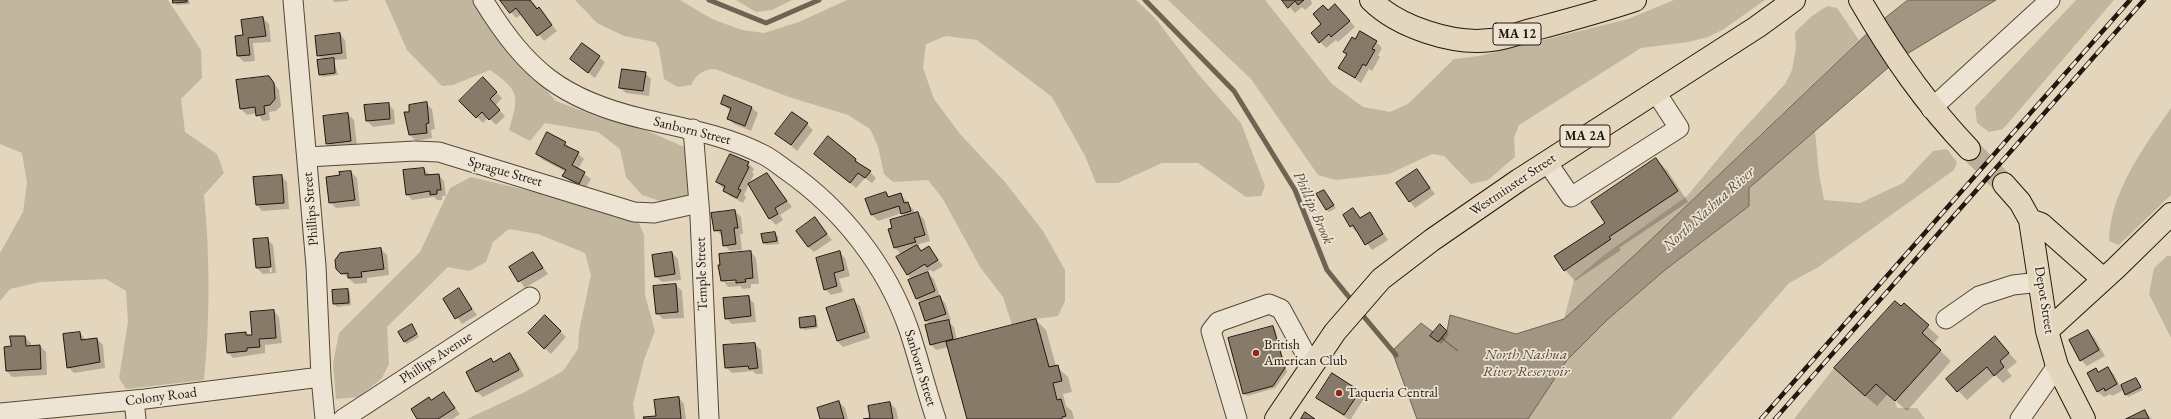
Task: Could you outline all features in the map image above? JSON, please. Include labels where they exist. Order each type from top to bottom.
[{"type":"main road","name":"MA 12","points":[[1370,0],[1378,7],[1398,19],[1427,32],[1442,36],[1492,40],[1635,0]]},
{"type":"main road","name":"Westminster Street","points":[[1276,419],[1336,332],[1381,279],[1432,240],[1546,162],[1757,27],[1794,0]]},
{"type":"main road","points":[[1860,0],[1904,72],[1931,109],[1969,149]]},
{"type":"main road","name":"Depot Street","points":[[2004,184],[2020,202],[2030,220],[2047,331],[2057,366],[2084,419]]},
{"type":"main road","points":[[2047,331],[2170,218]]},
{"type":"main road","points":[[2030,220],[2041,224],[2103,279]]},
{"type":"street","name":"Phillips Street","points":[[293,0],[316,266],[321,378],[325,419]]},
{"type":"street","name":"Sanborn Street","points":[[483,0],[515,48],[536,70],[558,86],[593,104],[623,114],[693,129],[731,140],[766,156],[804,182],[843,218],[863,245],[896,300],[909,330],[936,419]]},
{"type":"street","points":[[1931,109],[2050,0]]},
{"type":"street","points":[[1546,162],[1571,197],[1679,128],[1655,91]]},
{"type":"street","name":"Temple Street","points":[[693,129],[699,203],[709,419]]},
{"type":"street","name":"Sprague Street","points":[[307,157],[415,151],[439,152],[634,212],[654,213],[699,203]]},
{"type":"street","points":[[1946,319],[1979,296],[2013,285],[2040,282]]},
{"type":"street","name":"Phillips Avenue","points":[[343,419],[530,297]]},
{"type":"street","points":[[1237,419],[1212,331],[1218,322],[1269,304],[1281,309],[1312,366]]},
{"type":"street","points":[[2020,419],[2057,366]]},
{"type":"street","name":"Colony Road","points":[[0,413],[134,400],[321,378]]},
{"type":"street","points":[[134,400],[136,419]]},
{"type":"shaded area","points":[[0,0],[168,0],[201,50],[202,78],[181,99],[185,132],[217,154],[224,173],[204,195],[208,288],[204,380],[126,389],[119,378],[128,322],[126,291],[106,279],[40,282],[10,289],[0,301],[0,253],[23,212],[27,183],[22,153],[0,144]]},
{"type":"shaded area","points":[[385,0],[474,0],[498,37],[556,101],[598,117],[648,131],[684,147],[689,166],[688,197],[663,202],[642,195],[626,177],[620,149],[598,132],[545,123],[530,141],[509,130],[515,102],[512,89],[507,83],[490,70],[453,85],[442,86],[407,50]]},
{"type":"shaded area","points":[[575,0],[680,0],[712,19],[742,30],[764,33],[799,22],[847,0],[1136,0],[1155,18],[1198,74],[1241,123],[1265,186],[1261,196],[1246,197],[1198,163],[1162,163],[1118,183],[1096,183],[1085,156],[1052,97],[977,40],[946,36],[926,44],[923,68],[934,99],[960,134],[1005,182],[1043,231],[1065,270],[1065,301],[1058,316],[1036,319],[1012,325],[1003,297],[980,267],[943,199],[928,180],[893,182],[884,174],[878,146],[870,129],[848,115],[789,97],[715,69],[700,73],[691,85],[678,87],[664,79],[659,48],[655,42],[624,36],[597,23]]},
{"type":"shaded area","points":[[736,0],[792,0],[772,10],[756,12]]},
{"type":"shaded area","points":[[1168,0],[1265,0],[1332,84],[1363,107],[1390,112],[1408,104],[1454,59],[1479,56],[1628,19],[1674,0],[1765,0],[1724,29],[1708,37],[1688,42],[1641,48],[1519,125],[1514,138],[1515,157],[1488,180],[1471,184],[1444,156],[1432,154],[1389,174],[1336,180],[1318,175],[1251,79]]},
{"type":"shaded area","points":[[2076,0],[2114,0],[2003,129],[1989,132],[1977,123],[1975,107]]},
{"type":"shaded area","points":[[1827,6],[1837,8],[1859,40],[1638,252],[1564,319],[1574,280],[1604,255],[1687,196],[1738,135],[1785,84],[1792,70],[1796,48],[1795,32],[1812,16]]},
{"type":"shaded area","points":[[2171,108],[2171,195],[2119,245],[2109,241],[2115,205],[2122,188],[2140,154]]},
{"type":"shaded area","points":[[1815,131],[1819,174],[1824,200],[1860,203],[1903,183],[1933,151],[1947,149],[1957,162],[1954,170],[1817,268],[1789,283],[1671,419],[1528,419],[1567,360],[1607,320],[1665,270],[1749,206],[1748,188]]},
{"type":"shaded area","points":[[471,177],[598,207],[638,221],[644,235],[645,295],[655,331],[644,360],[633,404],[635,419],[467,419],[525,392],[563,371],[578,349],[579,331],[591,275],[585,253],[538,234],[509,229],[493,242],[486,262],[469,271],[448,267],[387,327],[389,364],[382,378],[359,397],[336,399],[333,363],[339,333],[420,252],[450,188]]},
{"type":"shaded area","points":[[2167,256],[2171,256],[2171,338],[2149,294],[2154,268]]},
{"type":"shaded area","points":[[1834,368],[1865,396],[1876,384],[1895,401],[1897,408],[1917,408],[1925,419],[1794,419]]},
{"type":"water","name":"North Nashua River Reservoir","points":[[1908,0],[1996,0],[1897,60],[1749,188],[1749,206],[1665,270],[1607,320],[1567,360],[1528,419],[1417,419],[1392,351],[1421,323],[1458,351],[1442,338],[1447,331],[1450,315],[1516,334],[1564,319],[1638,252],[1875,26]]},
{"type":"building","points":[[173,0],[187,0],[187,2],[173,3]]},
{"type":"building","points":[[500,0],[530,0],[537,9],[539,7],[552,25],[537,36],[516,8],[510,13]]},
{"type":"building","points":[[1282,0],[1304,0],[1298,5],[1295,1],[1288,8]]},
{"type":"building","points":[[1335,4],[1350,21],[1331,37],[1329,34],[1319,43],[1311,33],[1321,24],[1313,14],[1323,5],[1328,10]]},
{"type":"building","points":[[263,17],[266,36],[248,38],[250,55],[237,56],[235,36],[243,35],[241,20]]},
{"type":"building","points":[[1360,31],[1377,41],[1372,49],[1375,50],[1366,66],[1363,64],[1355,78],[1338,68],[1347,54],[1343,52],[1352,37],[1355,39]]},
{"type":"building","points":[[340,33],[342,53],[317,56],[315,36]]},
{"type":"building","points":[[582,43],[600,56],[588,73],[570,59]]},
{"type":"building","points":[[334,58],[335,73],[319,75],[317,60]]},
{"type":"building","points":[[622,69],[646,72],[643,91],[619,88]]},
{"type":"building","points":[[269,76],[274,83],[275,99],[270,105],[264,106],[265,114],[256,116],[255,107],[240,109],[236,80]]},
{"type":"building","points":[[483,77],[497,92],[490,99],[500,110],[489,120],[482,112],[476,118],[459,101]]},
{"type":"building","points":[[724,95],[752,107],[745,126],[727,119],[731,108],[721,104]]},
{"type":"building","points":[[427,102],[429,123],[426,124],[427,133],[409,135],[404,112],[409,112],[409,105]]},
{"type":"building","points":[[389,103],[390,119],[366,121],[364,105]]},
{"type":"building","points":[[792,112],[808,123],[791,145],[775,134]]},
{"type":"building","points":[[348,113],[351,141],[326,144],[323,116]]},
{"type":"building","points":[[547,132],[566,142],[564,145],[579,152],[572,165],[585,172],[579,184],[562,176],[566,170],[536,154]]},
{"type":"building","points":[[828,136],[856,159],[855,161],[871,171],[865,178],[858,173],[850,183],[814,154]]},
{"type":"building","points":[[730,154],[749,162],[747,166],[749,167],[738,189],[741,190],[737,198],[723,191],[725,186],[716,182]]},
{"type":"building","points":[[1656,158],[1678,191],[1609,237],[1611,239],[1564,271],[1554,256],[1605,223],[1591,202]]},
{"type":"building","points":[[424,168],[425,175],[439,174],[441,190],[437,190],[437,194],[430,195],[430,191],[406,195],[403,170]]},
{"type":"building","points":[[1417,169],[1430,188],[1409,202],[1396,183]]},
{"type":"building","points":[[351,171],[355,200],[329,203],[326,177],[340,175],[339,172]]},
{"type":"building","points":[[767,173],[787,201],[775,208],[778,214],[769,219],[748,184]]},
{"type":"building","points":[[282,175],[284,203],[256,205],[253,177]]},
{"type":"building","points":[[1324,190],[1334,205],[1326,210],[1316,194]]},
{"type":"building","points":[[886,192],[888,197],[901,193],[904,203],[908,202],[911,211],[901,214],[899,206],[871,215],[865,199]]},
{"type":"building","points":[[1353,208],[1360,218],[1370,212],[1383,234],[1365,245],[1353,225],[1350,227],[1343,215]]},
{"type":"building","points":[[735,210],[738,228],[734,228],[736,244],[723,246],[721,230],[714,231],[711,213]]},
{"type":"building","points":[[918,212],[925,235],[914,238],[916,242],[894,248],[888,229],[892,228],[890,220]]},
{"type":"building","points":[[815,217],[827,234],[808,247],[796,231]]},
{"type":"building","points":[[775,232],[777,241],[763,243],[761,234]]},
{"type":"building","points":[[268,238],[271,267],[256,268],[253,239]]},
{"type":"building","points":[[917,245],[921,251],[929,246],[938,260],[927,267],[925,264],[907,275],[896,257]]},
{"type":"building","points":[[381,248],[384,269],[361,272],[362,277],[348,278],[348,273],[341,274],[336,269],[335,260],[340,253]]},
{"type":"building","points":[[751,251],[753,278],[745,279],[746,282],[736,283],[736,280],[721,281],[718,265],[720,265],[719,254]]},
{"type":"building","points":[[840,251],[844,270],[834,273],[837,286],[824,290],[816,258]]},
{"type":"building","points":[[533,252],[543,268],[518,282],[509,267]]},
{"type":"building","points":[[672,252],[675,274],[655,277],[652,255]]},
{"type":"building","points":[[928,272],[935,291],[916,299],[908,280]]},
{"type":"building","points":[[676,284],[678,312],[656,314],[653,286]]},
{"type":"building","points":[[459,288],[472,309],[455,319],[443,299]]},
{"type":"building","points":[[348,289],[349,303],[333,304],[332,290]]},
{"type":"building","points":[[749,296],[751,316],[725,319],[723,298]]},
{"type":"building","points":[[940,296],[946,314],[925,321],[919,303]]},
{"type":"building","points":[[854,299],[865,332],[837,341],[826,308]]},
{"type":"building","points":[[1895,301],[1901,306],[1904,303],[1929,325],[1922,333],[1941,350],[1895,401],[1876,384],[1865,396],[1834,368]]},
{"type":"building","points":[[274,310],[276,338],[259,339],[260,347],[247,348],[247,351],[227,353],[225,334],[246,332],[246,335],[252,335],[250,312]]},
{"type":"building","points":[[545,315],[561,331],[544,349],[528,333]]},
{"type":"building","points":[[815,316],[816,326],[800,328],[799,318]]},
{"type":"building","points":[[1036,319],[1049,367],[1058,365],[1062,381],[1053,383],[1057,400],[1061,399],[1066,416],[1062,417],[1062,419],[967,419],[946,342]]},
{"type":"building","points":[[949,320],[953,339],[930,345],[925,325]]},
{"type":"building","points":[[412,324],[417,334],[404,342],[398,332]]},
{"type":"building","points":[[1440,324],[1447,331],[1438,342],[1430,336]]},
{"type":"building","name":"British American Club","points":[[1273,326],[1285,368],[1273,386],[1243,394],[1228,338]]},
{"type":"building","points":[[2088,330],[2099,350],[2080,361],[2069,340]]},
{"type":"building","points":[[80,332],[81,340],[97,338],[100,362],[67,368],[63,334]]},
{"type":"building","points":[[10,336],[25,336],[26,346],[40,345],[41,369],[6,371],[4,347],[11,346]]},
{"type":"building","points":[[1995,336],[2009,353],[2000,361],[2004,367],[1994,376],[1987,367],[1957,392],[1946,379]]},
{"type":"building","points":[[755,343],[758,368],[749,369],[748,366],[725,368],[723,345]]},
{"type":"building","points":[[510,353],[519,370],[476,392],[466,372],[491,358],[493,362]]},
{"type":"building","points":[[2108,367],[2117,384],[2105,391],[2104,388],[2097,392],[2087,373],[2096,368],[2098,372]]},
{"type":"building","points":[[1332,373],[1360,391],[1344,415],[1316,398]]},
{"type":"building","points":[[2136,378],[2141,387],[2125,395],[2121,385]]},
{"type":"building","points":[[444,392],[455,408],[438,419],[417,419],[411,409],[429,397],[431,400]]},
{"type":"building","points":[[679,397],[681,419],[644,419],[643,417],[656,416],[654,400]]},
{"type":"building","points":[[839,401],[844,419],[820,419],[817,408]]},
{"type":"building","points":[[890,402],[893,419],[863,419],[870,418],[868,406]]},
{"type":"building","points":[[2145,410],[2149,419],[2126,419]]},
{"type":"building","points":[[1305,412],[1315,419],[1301,419]]},
{"type":"waterway","name":"Phillips Brook","points":[[709,0],[766,23],[819,0]]},
{"type":"waterway","name":"Phillips Brook","points":[[1145,0],[1234,91],[1295,190],[1327,270],[1353,302]]},
{"type":"waterway","name":"Phillips Brook","points":[[1360,312],[1396,355]]},
{"type":"tunnel","points":[[1969,149],[2004,184]]},
{"type":"railway","points":[[1761,419],[2130,0]]},
{"type":"railway","points":[[1775,419],[2144,0]]},
{"type":"place","name":"British American Club","points":[[1256,353]]},
{"type":"place","name":"Taqueria Central","points":[[1339,393]]},
{"type":"water label","name":"North Nashua River","points":[[1709,209]]}]
